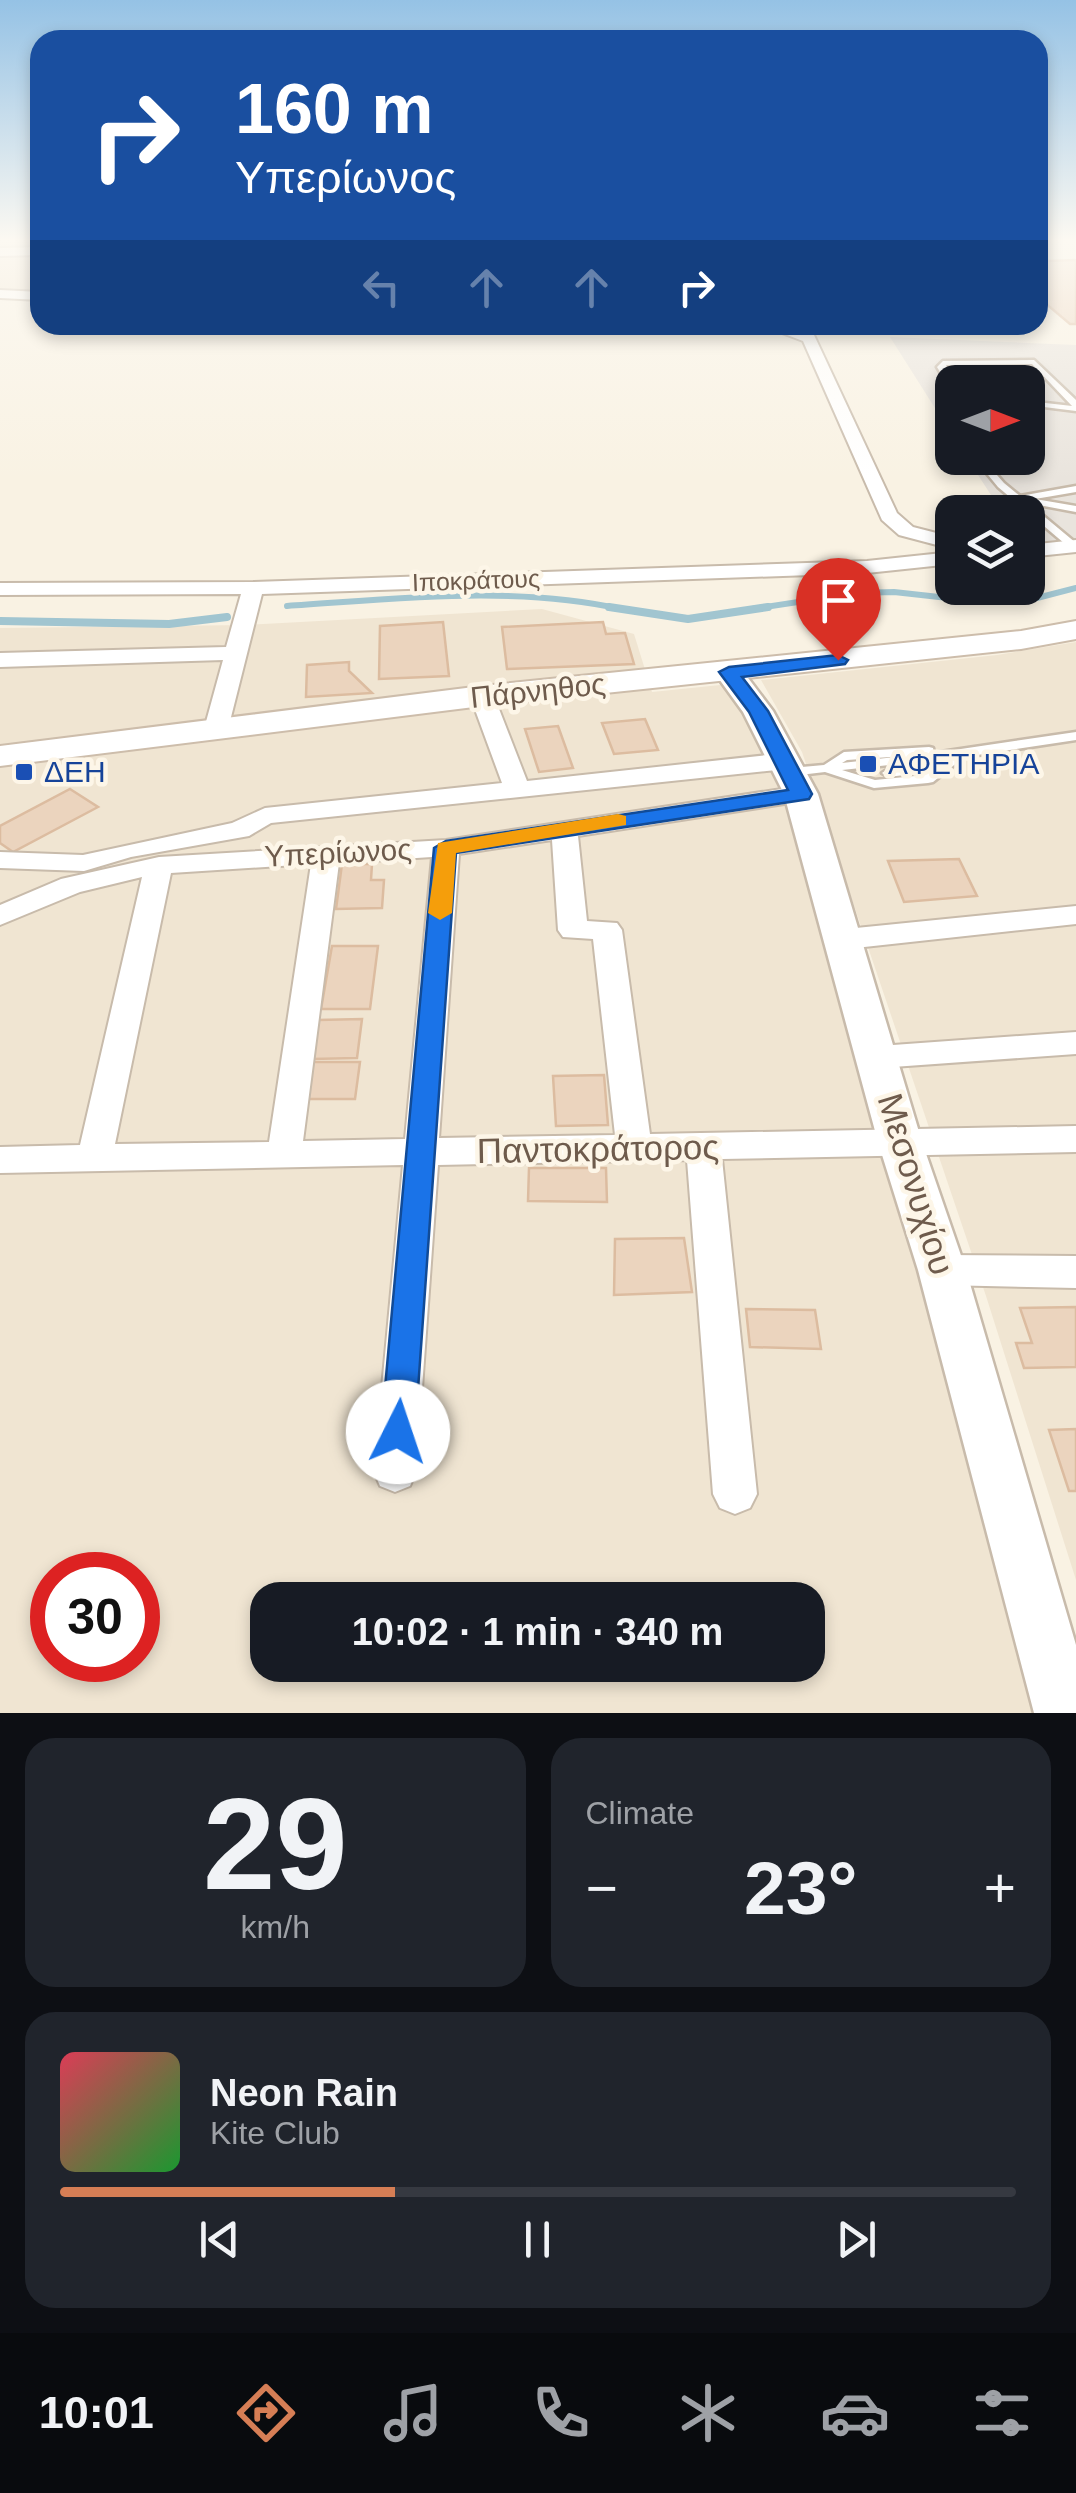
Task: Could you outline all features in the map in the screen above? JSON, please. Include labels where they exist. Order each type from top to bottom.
[{"type":"main road","name":"Πάρνηθος","points":[[0,756],[482,696],[1021,640],[1076,630]]},
{"type":"street","points":[[799,335],[808,338],[889,516],[906,531],[935,538]]},
{"type":"street","points":[[1045,549],[1075,546]]},
{"type":"street","name":"Ιποκράτους","points":[[0,589],[254,588],[867,567],[935,560]]},
{"type":"street","points":[[216,729],[254,588]]},
{"type":"street","points":[[0,660],[236,653]]},
{"type":"street","name":"Μεσονυχίου","points":[[729,672],[801,774],[900,1142],[942,1270],[1064,1687]]},
{"type":"street","points":[[482,696],[517,789]]},
{"type":"street","points":[[0,916],[11,860],[84,863],[126,850],[240,830],[265,816],[517,789],[801,774]]},
{"type":"street","name":"Υπερίωνος","points":[[0,916],[71,885],[159,865],[446,848],[564,828],[801,774]]},
{"type":"street","points":[[564,828],[574,930],[607,930],[634,1146]]},
{"type":"street","points":[[395,1472],[446,848]]},
{"type":"street","points":[[284,1155],[326,854]]},
{"type":"street","points":[[95,1156],[159,865]]},
{"type":"street","points":[[846,939],[1076,914]]},
{"type":"street","points":[[879,1057],[1076,1042]]},
{"type":"street","name":"Παντοκράτορος","points":[[0,1160],[1076,1139]]},
{"type":"street","points":[[704,1146],[735,1494]]},
{"type":"street","points":[[942,1270],[1076,1272]]},
{"type":"lane","points":[[942,365],[1037,365]]},
{"type":"lane","points":[[1045,374],[1076,407]]},
{"type":"lane","points":[[1045,404],[1076,407]]},
{"type":"lane","points":[[992,475],[1017,495]]},
{"type":"lane","points":[[1040,495],[1076,489]]},
{"type":"lane","points":[[1045,503],[1076,510]]},
{"type":"lane","points":[[1045,519],[1075,546]]},
{"type":"lane","points":[[801,774],[1076,736]]},
{"type":"lane","points":[[801,774],[853,778],[874,784],[928,779],[960,754]]},
{"type":"shaded area","points":[[890,337],[1076,345],[1076,538],[1045,544],[1045,495],[991,495],[978,475],[1045,475],[1045,365],[935,365],[935,408]]},
{"type":"shaded area","points":[[542,609],[634,634],[652,692],[730,684],[776,754],[1058,1713],[0,1713],[0,628],[246,625]]},
{"type":"shaded area","points":[[1076,642],[1076,1580],[986,1296],[802,752],[761,680],[997,655]]},
{"type":"building","points":[[443,622],[449,676],[379,679],[380,626]]},
{"type":"building","points":[[603,622],[606,634],[625,633],[634,664],[507,669],[502,627]]},
{"type":"building","points":[[349,662],[349,671],[372,693],[306,697],[307,665]]},
{"type":"building","points":[[645,719],[658,750],[614,754],[602,723]]},
{"type":"building","points":[[558,726],[573,768],[539,772],[525,729]]},
{"type":"building","points":[[70,789],[98,807],[13,852],[0,843],[0,826]]},
{"type":"building","points":[[959,859],[977,896],[904,902],[888,861]]},
{"type":"building","points":[[342,864],[372,864],[371,880],[384,880],[382,908],[336,909]]},
{"type":"building","points":[[332,946],[378,946],[370,1009],[321,1009]]},
{"type":"building","points":[[362,1019],[357,1058],[312,1059],[318,1020]]},
{"type":"building","points":[[311,1062],[360,1062],[355,1099],[305,1099]]},
{"type":"building","points":[[604,1075],[608,1125],[556,1126],[553,1076]]},
{"type":"building","points":[[529,1168],[606,1168],[607,1202],[528,1201]]},
{"type":"building","points":[[684,1238],[692,1292],[614,1295],[615,1239]]},
{"type":"building","points":[[1076,1307],[1076,1367],[1024,1368],[1016,1343],[1032,1343],[1020,1308]]},
{"type":"building","points":[[746,1309],[815,1310],[821,1349],[750,1347]]},
{"type":"building","points":[[1076,1429],[1076,1491],[1069,1491],[1049,1430]]},
{"type":"waterway","points":[[752,609],[857,593],[894,592],[984,602],[1037,598],[1076,588]]},
{"type":"waterway","points":[[287,606],[497,596],[539,597],[612,607]]},
{"type":"waterway","points":[[612,607],[688,619],[768,607]]},
{"type":"waterway","points":[[612,607],[621,609]]},
{"type":"waterway","points":[[0,621],[169,624],[227,617]]},
{"type":"slow traffic","points":[[440,913],[446,848],[618,821]]},
{"type":"place","name":"ΑΦΕΤΗΡΙΑ","points":[[868,764]]},
{"type":"place","name":"ΔΕΗ","points":[[24,772]]},
{"type":"route","points":[[398,1432],[446,848],[802,794],[758,711],[729,672],[838,660]]}]
